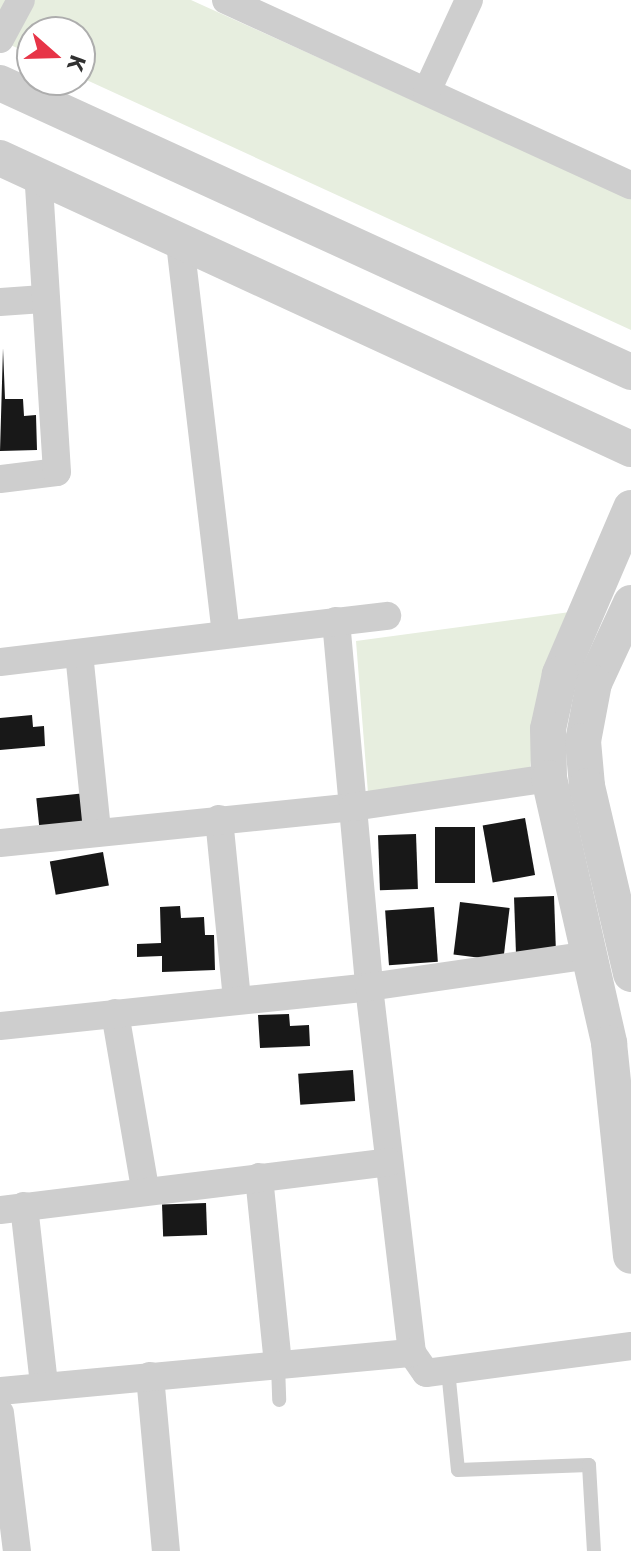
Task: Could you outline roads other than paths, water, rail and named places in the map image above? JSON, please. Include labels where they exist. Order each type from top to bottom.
[{"type":"street","points":[[0,39],[21,0]]},
{"type":"street","points":[[226,0],[631,185]]},
{"type":"street","points":[[427,91],[469,0]]},
{"type":"street","points":[[0,83],[631,372]]},
{"type":"street","points":[[0,158],[631,449]]},
{"type":"street","points":[[0,479],[57,472],[43,299],[38,174]]},
{"type":"street","points":[[180,243],[226,632]]},
{"type":"street","points":[[0,302],[43,299]]},
{"type":"street","points":[[631,508],[560,674],[548,729],[549,778],[609,1043],[631,1256]]},
{"type":"street","points":[[631,603],[594,683],[583,741],[587,786],[631,974]]},
{"type":"street","points":[[0,662],[226,632],[387,616]]},
{"type":"street","points":[[336,621],[369,987],[412,1353],[426,1373],[631,1346]]},
{"type":"street","points":[[79,653],[97,830]]},
{"type":"street","points":[[0,843],[97,830],[353,807],[549,778]]},
{"type":"street","points":[[219,819],[237,1000]]},
{"type":"street","points":[[0,1019],[0,1026],[369,987],[590,955]]},
{"type":"street","points":[[115,1013],[145,1189]]},
{"type":"street","points":[[44,1385],[12,1208],[145,1189],[389,1162]]},
{"type":"street","points":[[259,1177],[278,1365]]},
{"type":"street","points":[[0,1391],[412,1353]]},
{"type":"street","points":[[150,1376],[167,1551]]},
{"type":"street","points":[[0,1413],[4,1495],[17,1551]]},
{"type":"lane","points":[[278,1365],[279,1400]]},
{"type":"lane","points":[[448,1370],[458,1470],[589,1465],[594,1551]]}]
